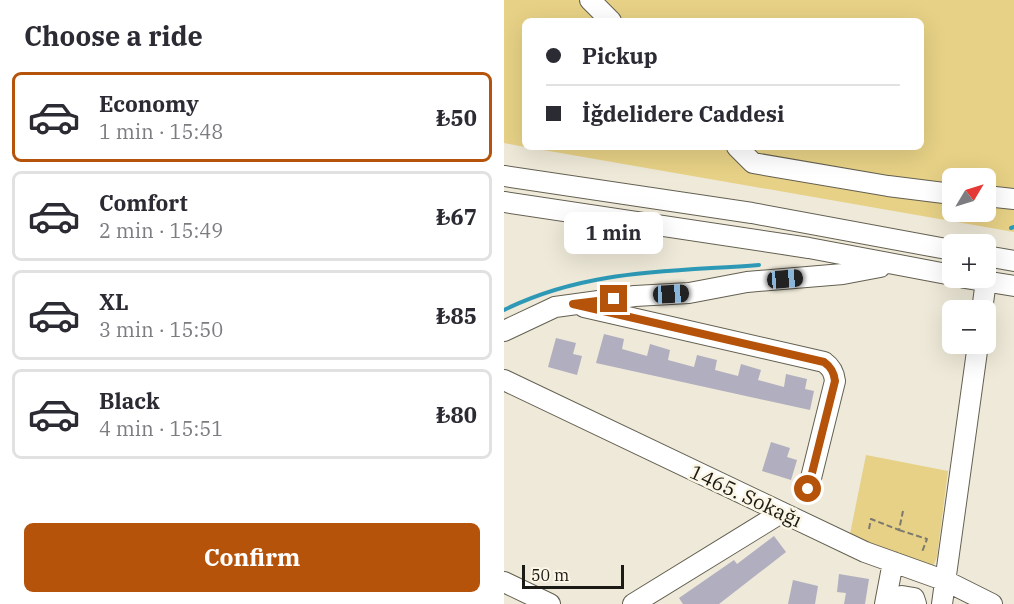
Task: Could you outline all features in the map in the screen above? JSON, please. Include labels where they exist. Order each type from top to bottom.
[{"type":"street","points":[[590,0],[608,18]]},
{"type":"street","points":[[740,150],[753,163],[942,193]]},
{"type":"street","points":[[504,176],[752,213],[942,248]]},
{"type":"street","points":[[996,197],[1014,200]]},
{"type":"street","points":[[504,202],[809,248],[942,273]]},
{"type":"street","points":[[996,258],[1014,261]]},
{"type":"street","points":[[504,331],[555,307],[635,296],[689,293],[747,282],[843,274],[893,265]]},
{"type":"street","points":[[996,283],[1014,286]]},
{"type":"street","points":[[573,304],[824,362],[834,373],[835,381],[808,489]]},
{"type":"street","points":[[942,604],[977,354]]},
{"type":"street","name":"1465. Sokağı","points":[[504,380],[781,513],[893,562],[946,581],[992,604]]},
{"type":"street","points":[[633,604],[781,513]]},
{"type":"street","points":[[885,604],[893,562]]},
{"type":"street","points":[[504,582],[550,604]]},
{"type":"street","points":[[891,604],[893,600],[902,596],[914,598],[916,604]]},
{"type":"path","points":[[899,530],[903,511]]},
{"type":"path","points":[[869,529],[871,519],[927,539],[922,552]]},
{"type":"shaded area","points":[[504,0],[1014,0],[1014,232],[957,222],[996,222],[996,168],[942,168],[942,219],[543,150],[924,150],[924,18],[522,18],[522,146],[504,143]]},
{"type":"shaded area","points":[[866,455],[948,471],[937,557],[933,567],[849,539]]},
{"type":"building","points":[[604,334],[624,339],[622,349],[647,356],[650,344],[670,350],[668,360],[694,367],[697,355],[717,360],[715,370],[738,376],[741,364],[761,370],[758,380],[784,387],[786,374],[807,379],[805,389],[814,391],[810,410],[596,363]]},
{"type":"building","points":[[556,338],[576,343],[573,354],[582,356],[577,375],[548,367]]},
{"type":"building","points":[[771,442],[790,448],[787,457],[797,460],[791,480],[762,471]]},
{"type":"building","points":[[774,536],[786,552],[719,604],[683,604],[679,598],[734,560],[737,564]]},
{"type":"building","points":[[839,574],[869,579],[865,604],[844,604],[846,593],[837,592]]},
{"type":"building","points":[[793,580],[818,586],[815,604],[788,604]]},
{"type":"waterway","points":[[504,310],[535,297],[597,280],[661,272],[759,265]]},
{"type":"route","points":[[614,299],[573,304],[824,362],[829,366],[834,373],[835,381],[808,489]]}]
